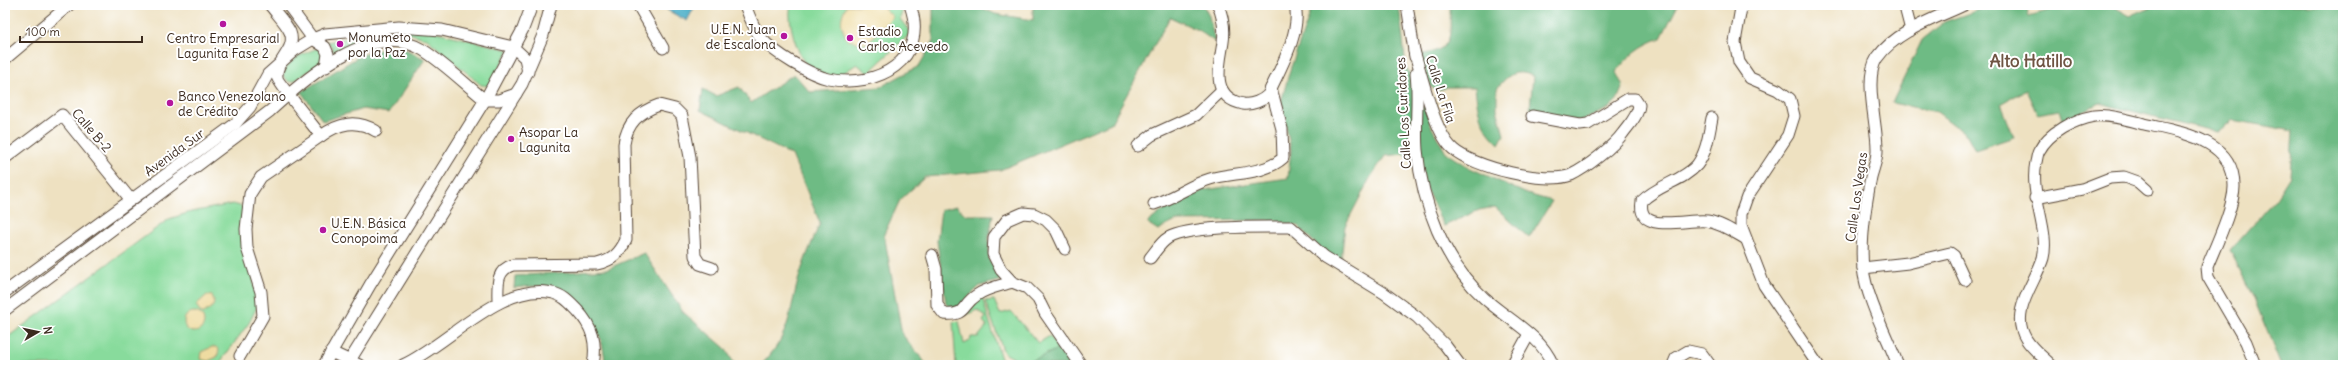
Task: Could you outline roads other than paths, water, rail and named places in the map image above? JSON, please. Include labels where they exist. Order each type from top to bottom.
[{"type":"street","points":[[5,59],[69,5]]},
{"type":"street","points":[[270,5],[290,32],[291,40],[290,47],[278,65],[278,83],[289,93],[320,136]]},
{"type":"street","points":[[288,5],[313,38],[323,44],[327,50],[326,66]]},
{"type":"street","points":[[331,352],[352,364],[516,94],[528,72],[543,35],[551,5]]},
{"type":"street","points":[[638,5],[663,48]]},
{"type":"street","points":[[738,5],[762,38],[781,55],[819,76],[838,80],[863,80],[881,75],[891,69],[908,52],[915,33],[910,5]]},
{"type":"street","points":[[744,5],[755,28]]},
{"type":"street","points":[[1218,5],[1224,26],[1218,68],[1222,90],[1230,98],[1245,104],[1263,100],[1271,88],[1292,40],[1297,18],[1295,5]]},
{"type":"street","name":"Calle Los Curidores","points":[[1407,5],[1418,90],[1417,148],[1427,204],[1443,240],[1460,270],[1484,298],[1542,345],[1553,365]]},
{"type":"street","points":[[1744,5],[1741,8],[1735,42],[1738,62],[1750,78],[1778,90],[1790,99],[1794,116],[1788,135],[1747,197],[1741,214],[1741,225],[1764,285],[1818,365]]},
{"type":"street","points":[[1907,5],[1906,11],[1911,30]]},
{"type":"street","name":"Calle Los Vegas","points":[[1898,365],[1867,287],[1863,268],[1865,231],[1872,177],[1878,151],[1872,74],[1876,59],[1886,48],[1911,30],[1964,5]]},
{"type":"street","points":[[324,365],[408,222],[485,100],[514,47],[531,9],[541,8],[548,16]]},
{"type":"street","name":"Avenida Sur","points":[[5,292],[235,124],[250,107],[268,74],[313,38],[325,34],[412,26],[498,42],[514,47]]},
{"type":"street","points":[[498,42],[512,37],[522,29]]},
{"type":"street","name":"Avenida Sur","points":[[5,310],[270,111],[289,93],[326,66],[362,46],[384,41],[401,42],[423,50],[485,100]]},
{"type":"street","points":[[514,47],[525,58],[528,72]]},
{"type":"street","name":"Calle La Fila","points":[[1414,51],[1440,131],[1452,149],[1472,161],[1502,170],[1542,178],[1571,175],[1615,145],[1638,112],[1639,105],[1635,99],[1628,99],[1588,124],[1580,125],[1532,116]]},
{"type":"street","points":[[1154,204],[1168,200],[1202,182],[1263,168],[1283,158],[1282,129],[1271,88]]},
{"type":"street","points":[[1138,146],[1152,135],[1196,115],[1222,90]]},
{"type":"street","points":[[485,100],[499,100],[516,94]]},
{"type":"street","points":[[498,303],[500,274],[507,266],[513,264],[597,264],[609,261],[620,253],[626,240],[624,144],[626,132],[636,117],[659,104],[675,109],[682,116],[690,157],[695,256],[700,264],[712,268]]},
{"type":"street","name":"Calle B-2","points":[[5,158],[62,115],[131,200]]},
{"type":"street","points":[[2051,365],[2026,340],[2020,325],[2020,313],[2043,257],[2044,244],[2035,198],[2034,173],[2039,151],[2059,130],[2074,122],[2095,116],[2128,120],[2196,136],[2218,150],[2229,164],[2234,187],[2231,202],[2207,267],[2208,277],[2246,342],[2256,365]]},
{"type":"street","points":[[1712,118],[1706,147],[1696,165],[1650,193],[1642,201],[1642,212],[1646,219],[1656,224],[1706,221],[1722,225],[1746,239]]},
{"type":"street","points":[[240,356],[263,316],[261,292],[247,248],[246,230],[250,194],[261,177],[332,127],[348,123],[367,125],[376,131]]},
{"type":"street","points":[[2035,198],[2082,189],[2110,178],[2124,177],[2138,182],[2147,190]]},
{"type":"street","points":[[1065,249],[1056,230],[1046,220],[1034,214],[1023,213],[1007,220],[994,237],[993,254],[1001,270],[1012,282],[1027,288],[1038,299],[1049,320],[1081,365]]},
{"type":"street","points":[[1150,258],[1167,238],[1183,232],[1256,227],[1291,227],[1325,257],[1384,292],[1417,317],[1445,345],[1460,365]]},
{"type":"street","points":[[1863,268],[1908,263],[1950,253],[1954,256],[1965,280]]},
{"type":"street","points":[[932,254],[936,269],[937,305],[944,314],[956,315],[962,312],[975,296],[1012,282]]},
{"type":"street","points":[[403,365],[444,341],[498,303],[533,292],[554,293],[566,299],[585,318],[593,333],[596,349],[593,365]]},
{"type":"street","points":[[1512,365],[1529,334]]},
{"type":"street","points":[[1673,365],[1676,358],[1688,351],[1702,354],[1710,365]]},
{"type":"water","points":[[670,5],[689,5],[694,8],[687,21],[667,10]]},
{"type":"place","name":"Centro Empresarial Lagunita Fase 2","points":[[223,24]]},
{"type":"place","name":"U.E.N. Juan de Escalona","points":[[784,36]]},
{"type":"place","name":"Estadio Carlos Acevedo","points":[[850,38]]},
{"type":"place","name":"Monumeto por la Paz","points":[[340,44]]},
{"type":"place","name":"Banco Venezolano de Crédito","points":[[170,103]]},
{"type":"place","name":"Asopar La Lagunita","points":[[511,139]]},
{"type":"place","name":"U.E.N. Básica Conopoima","points":[[323,230]]},
{"type":"district","name":"Alto Hatillo","points":[[2031,61]]}]
